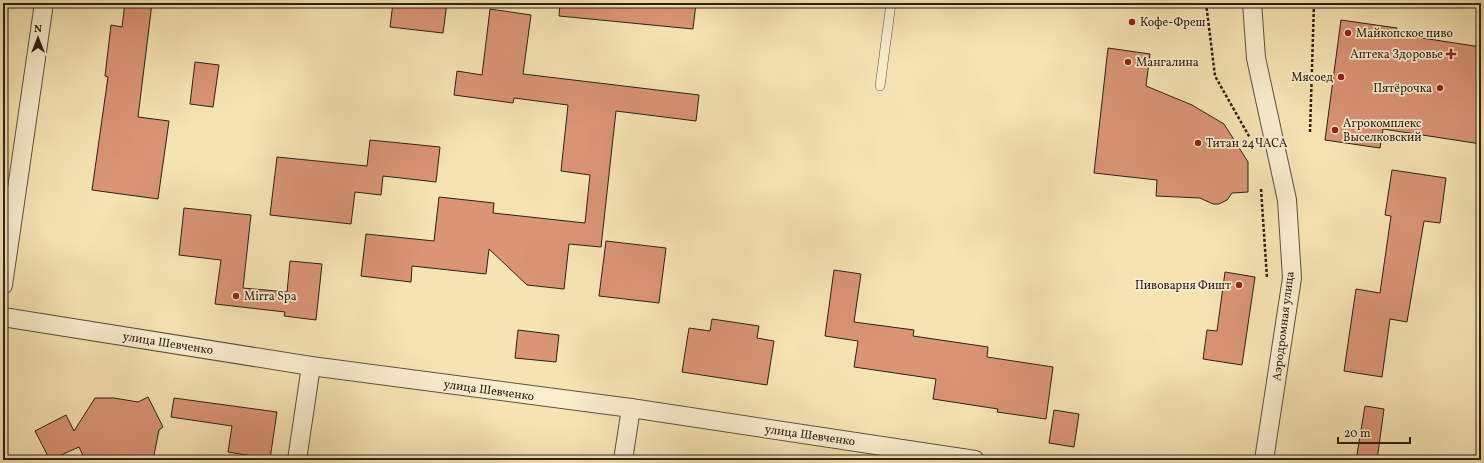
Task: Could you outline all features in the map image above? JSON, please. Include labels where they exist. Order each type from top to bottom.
[{"type":"street","points":[[3,284],[44,3]]},
{"type":"street","name":"Аэродромная улица","points":[[1252,3],[1256,58],[1287,200],[1292,278],[1264,460]]},
{"type":"street","name":"улица Шевченко","points":[[3,317],[311,366],[631,408],[943,457],[975,460]]},
{"type":"street","points":[[297,460],[311,366]]},
{"type":"street","points":[[623,460],[631,408]]},
{"type":"lane","points":[[880,86],[891,3]]},
{"type":"path","points":[[1206,3],[1215,76],[1252,140]]},
{"type":"path","points":[[1310,132],[1314,3]]},
{"type":"path","points":[[1261,185],[1267,278]]},
{"type":"building","points":[[125,3],[152,3],[138,117],[169,121],[158,199],[92,190],[108,77],[105,76],[111,25],[122,27]]},
{"type":"building","points":[[393,3],[447,3],[443,33],[390,27]]},
{"type":"building","points":[[560,3],[696,3],[693,29],[559,16]]},
{"type":"building","points":[[490,9],[531,15],[523,74],[699,95],[696,121],[616,111],[601,247],[569,244],[564,289],[527,285],[489,249],[486,274],[412,266],[411,282],[361,276],[366,234],[434,241],[439,197],[494,203],[493,213],[585,223],[590,175],[561,171],[568,105],[514,98],[513,103],[454,95],[457,71],[482,75]]},
{"type":"building","points":[[1341,20],[1397,28],[1396,34],[1481,47],[1481,144],[1383,129],[1380,148],[1325,140]]},
{"type":"building","points":[[1108,48],[1150,54],[1146,86],[1192,105],[1224,124],[1248,162],[1248,192],[1232,193],[1227,200],[1219,204],[1213,204],[1200,198],[1156,196],[1157,180],[1094,173]]},
{"type":"building","points":[[195,62],[219,65],[213,107],[190,104]]},
{"type":"building","points":[[370,140],[440,147],[436,182],[383,176],[381,195],[355,192],[351,224],[270,215],[277,157],[367,166]]},
{"type":"building","points":[[1392,170],[1446,178],[1440,223],[1424,221],[1407,322],[1390,319],[1382,377],[1344,371],[1356,289],[1380,293],[1391,216],[1385,215]]},
{"type":"building","points":[[184,208],[251,215],[243,288],[287,292],[290,261],[322,264],[316,320],[284,316],[285,312],[215,304],[221,260],[179,255]]},
{"type":"building","points":[[606,241],[666,248],[659,303],[599,296]]},
{"type":"building","points":[[834,270],[861,274],[854,322],[914,330],[913,336],[988,347],[987,357],[1053,367],[1046,419],[997,412],[998,409],[933,399],[936,379],[854,367],[858,341],[825,336]]},
{"type":"building","points":[[1225,272],[1255,277],[1242,365],[1203,359],[1207,330],[1217,331]]},
{"type":"building","points":[[712,319],[759,326],[757,338],[774,341],[767,385],[682,372],[689,328],[710,331]]},
{"type":"building","points":[[518,330],[559,335],[556,362],[515,358]]},
{"type":"building","points":[[148,397],[163,427],[159,430],[153,460],[85,460],[79,447],[50,460],[35,431],[66,415],[74,431],[95,398],[114,398],[138,402]]},
{"type":"building","points":[[174,398],[277,412],[270,459],[228,452],[232,426],[171,417]]},
{"type":"building","points":[[1365,406],[1384,409],[1377,460],[1356,460]]},
{"type":"building","points":[[1054,410],[1079,414],[1074,447],[1049,443]]},
{"type":"place","name":"Кофе-Фреш","points":[[1132,22]]},
{"type":"place","name":"Майкопское пиво","points":[[1348,33]]},
{"type":"place","name":"Аптека Здоровье","points":[[1451,54]]},
{"type":"place","name":"Мангалина","points":[[1128,62]]},
{"type":"place","name":"Мясоед","points":[[1341,77]]},
{"type":"place","name":"Пятёрочка","points":[[1440,88]]},
{"type":"place","name":"Агрокомплекс Выселковский","points":[[1335,130]]},
{"type":"place","name":"Титан 24ЧАСА","points":[[1198,143]]},
{"type":"place","name":"Пивоварня Фишт","points":[[1239,285]]},
{"type":"place","name":"Mirra Spa","points":[[236,296]]}]
